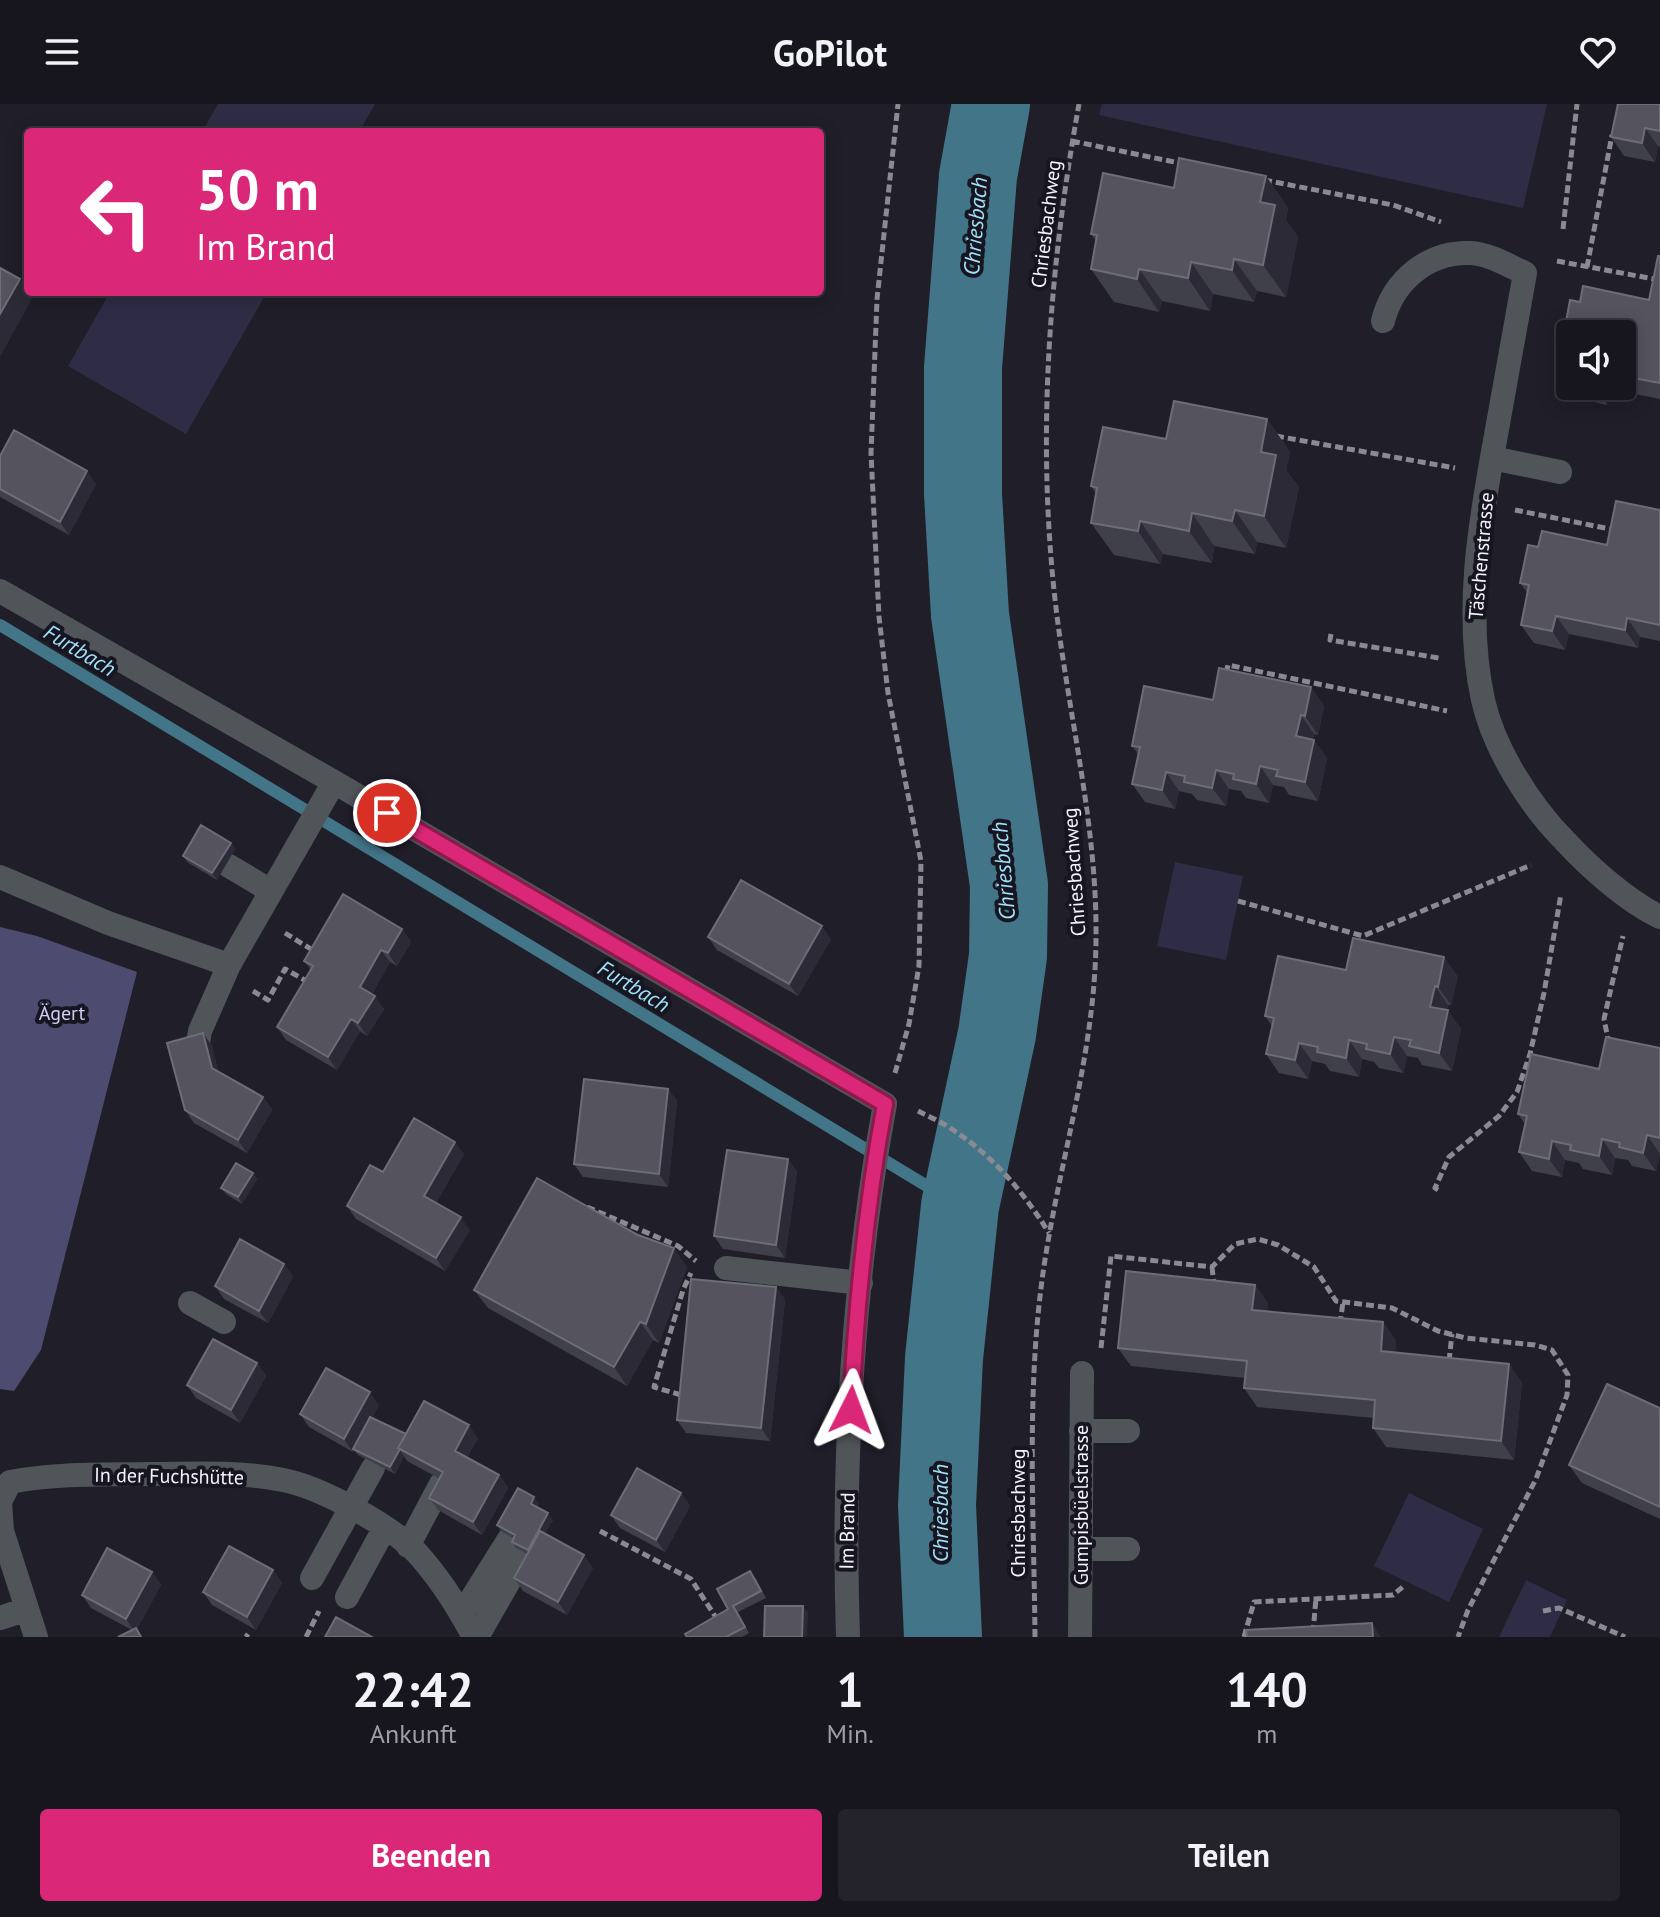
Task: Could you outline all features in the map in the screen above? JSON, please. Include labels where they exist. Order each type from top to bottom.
[{"type":"street","points":[[1383,321],[1389,299],[1406,276],[1436,259],[1469,253]]},
{"type":"street","name":"Täschenstrasse","points":[[1469,253],[1525,273],[1482,515],[1473,607],[1476,655],[1484,703],[1508,765],[1545,821],[1584,862],[1660,917]]},
{"type":"street","points":[[1492,458],[1560,472]]},
{"type":"street","points":[[0,591],[331,788],[885,1104]]},
{"type":"street","points":[[198,1043],[200,1031],[229,965],[331,788]]},
{"type":"street","points":[[229,866],[271,891]]},
{"type":"street","points":[[0,877],[108,923],[229,965]]},
{"type":"street","name":"Im Brand","points":[[848,1637],[845,1560],[849,1438],[872,1180],[885,1104]]},
{"type":"street","points":[[726,1268],[861,1283]]},
{"type":"street","points":[[190,1303],[224,1322]]},
{"type":"street","name":"Gumpisbüelstrasse","points":[[1080,1637],[1082,1373]]},
{"type":"street","points":[[1081,1431],[1128,1431]]},
{"type":"street","points":[[312,1578],[373,1468]]},
{"type":"street","name":"In der Fuchshütte","points":[[36,1637],[2,1531],[0,1502],[10,1482],[64,1475],[226,1473],[285,1480],[324,1494],[384,1529],[408,1546],[442,1585],[476,1637]]},
{"type":"street","points":[[408,1546],[441,1484]]},
{"type":"street","points":[[347,1597],[384,1529]]},
{"type":"street","points":[[462,1614],[516,1547],[476,1637]]},
{"type":"street","points":[[1081,1549],[1128,1549]]},
{"type":"street","points":[[0,1618],[27,1609]]},
{"type":"path","points":[[885,1104],[909,1024],[919,966],[921,909],[921,861],[888,693],[879,617],[871,453],[877,299],[898,104]]},
{"type":"path","name":"Chriesbachweg","points":[[1035,1637],[1034,1382],[1042,1277],[1083,1062],[1093,997],[1096,938],[1091,839],[1054,591],[1047,466],[1054,280],[1079,104]]},
{"type":"path","points":[[1563,229],[1577,104]]},
{"type":"path","points":[[1587,267],[1612,134]]},
{"type":"path","points":[[1072,141],[1185,164]]},
{"type":"path","points":[[1259,179],[1393,205],[1447,224],[1469,253]]},
{"type":"path","points":[[1556,261],[1657,278],[1655,290]]},
{"type":"path","points":[[1267,434],[1460,469]]},
{"type":"path","points":[[1510,509],[1620,531]]},
{"type":"path","points":[[1331,634],[1330,640],[1439,658]]},
{"type":"path","points":[[1225,677],[1228,665],[1447,711]]},
{"type":"path","points":[[1238,901],[1363,936],[1531,865]]},
{"type":"path","points":[[1438,1190],[1435,1188],[1449,1157],[1499,1116],[1517,1092],[1530,1054],[1544,993],[1561,894]]},
{"type":"path","points":[[1611,1053],[1604,1019],[1623,935]]},
{"type":"path","points":[[1360,948],[1363,936]]},
{"type":"path","points":[[288,970],[310,983]]},
{"type":"path","points":[[909,1106],[956,1131],[990,1160],[1030,1203],[1049,1234]]},
{"type":"path","points":[[1212,1267],[1235,1244],[1258,1239],[1278,1245],[1314,1267],[1336,1301],[1392,1308],[1438,1331],[1466,1338],[1535,1345],[1552,1350],[1568,1375],[1567,1395],[1536,1479],[1468,1610],[1458,1637]]},
{"type":"path","points":[[1082,1373],[1100,1357],[1111,1256],[1212,1267]]},
{"type":"path","points":[[681,1395],[654,1387],[683,1290],[697,1262]]},
{"type":"path","points":[[1212,1267],[1213,1294]]},
{"type":"path","points":[[1339,1332],[1343,1302]]},
{"type":"path","points":[[1447,1371],[1452,1334]]},
{"type":"path","points":[[600,1531],[691,1579],[715,1616]]},
{"type":"path","points":[[1244,1637],[1254,1602],[1393,1595],[1405,1585]]},
{"type":"path","points":[[1314,1636],[1316,1598]]},
{"type":"path","points":[[1543,1611],[1559,1608],[1625,1637]]},
{"type":"path","points":[[306,1637],[320,1609]]},
{"type":"shaded area","points":[[218,104],[375,104],[361,128],[204,128]]},
{"type":"shaded area","points":[[1102,104],[1547,104],[1523,208],[1099,115]]},
{"type":"shaded area","points":[[108,296],[265,296],[186,434],[68,366]]},
{"type":"shaded area","points":[[1175,862],[1243,876],[1226,960],[1157,946]]},
{"type":"shaded area","points":[[1409,1493],[1483,1529],[1449,1602],[1374,1566]]},
{"type":"shaded area","points":[[1526,1580],[1567,1600],[1550,1637],[1499,1637]]},
{"type":"green space","name":"Ägert","points":[[0,927],[37,936],[137,972],[41,1350],[14,1391],[0,1389]]},
{"type":"building","points":[[1618,104],[1660,104],[1660,131],[1645,128],[1642,143],[1611,137]]},
{"type":"building","points":[[1179,158],[1266,176],[1260,202],[1275,205],[1263,265],[1234,259],[1232,270],[1191,262],[1188,278],[1139,269],[1137,279],[1091,269],[1097,235],[1091,234],[1103,173],[1174,188]]},
{"type":"building","points":[[1660,256],[1660,383],[1636,379],[1636,320],[1566,320],[1570,300],[1580,302],[1583,286],[1649,300]]},
{"type":"building","points":[[0,268],[20,279],[0,314]]},
{"type":"building","points":[[1174,401],[1267,419],[1261,452],[1276,455],[1264,516],[1235,510],[1232,521],[1192,513],[1189,531],[1140,521],[1138,531],[1091,523],[1097,488],[1091,486],[1103,427],[1166,439]]},
{"type":"building","points":[[14,430],[87,471],[60,522],[0,489],[0,456]]},
{"type":"building","points":[[1616,501],[1660,510],[1660,625],[1627,618],[1625,630],[1556,616],[1552,631],[1521,625],[1529,585],[1520,583],[1528,545],[1538,547],[1542,531],[1607,545]]},
{"type":"building","points":[[1219,668],[1311,687],[1305,716],[1301,715],[1296,736],[1314,740],[1305,782],[1276,776],[1278,770],[1260,766],[1256,784],[1233,779],[1234,774],[1216,770],[1212,788],[1184,782],[1185,776],[1166,772],[1162,790],[1132,784],[1140,747],[1132,746],[1144,686],[1213,700]]},
{"type":"building","points":[[201,825],[231,843],[212,873],[183,856]]},
{"type":"building","points":[[741,880],[822,926],[789,984],[708,937]]},
{"type":"building","points":[[343,894],[402,929],[388,953],[381,950],[360,987],[375,996],[358,1023],[351,1019],[328,1057],[277,1027],[313,966],[304,961]]},
{"type":"building","points":[[1353,938],[1444,957],[1430,1007],[1448,1010],[1439,1053],[1409,1046],[1411,1040],[1394,1037],[1390,1054],[1366,1049],[1367,1044],[1349,1040],[1346,1058],[1317,1052],[1318,1047],[1299,1043],[1295,1060],[1266,1054],[1274,1018],[1265,1016],[1278,956],[1346,970]]},
{"type":"building","points":[[203,1033],[212,1068],[263,1097],[238,1140],[185,1110],[167,1043]]},
{"type":"building","points":[[1606,1037],[1660,1048],[1660,1138],[1647,1135],[1643,1153],[1602,1139],[1599,1156],[1570,1150],[1571,1145],[1552,1141],[1549,1159],[1519,1152],[1527,1116],[1518,1114],[1531,1054],[1599,1069]]},
{"type":"building","points":[[584,1079],[668,1089],[659,1174],[574,1164]]},
{"type":"building","points":[[414,1118],[455,1142],[424,1196],[461,1217],[436,1258],[347,1206],[370,1165],[383,1172]]},
{"type":"building","points":[[727,1150],[788,1159],[776,1245],[714,1236]]},
{"type":"building","points":[[236,1163],[253,1173],[238,1197],[221,1188]]},
{"type":"building","points":[[537,1178],[638,1235],[674,1248],[646,1324],[640,1322],[614,1367],[474,1290]]},
{"type":"building","points":[[240,1239],[284,1264],[259,1311],[215,1286]]},
{"type":"building","points":[[1126,1271],[1255,1285],[1252,1310],[1383,1322],[1381,1351],[1509,1364],[1501,1441],[1373,1428],[1375,1400],[1244,1388],[1247,1361],[1118,1348]]},
{"type":"building","points":[[691,1279],[776,1287],[761,1428],[677,1420]]},
{"type":"building","points":[[213,1339],[257,1363],[231,1410],[187,1385]]},
{"type":"building","points":[[326,1368],[370,1392],[344,1439],[300,1414]]},
{"type":"building","points":[[1607,1384],[1660,1408],[1660,1507],[1569,1465]]},
{"type":"building","points":[[424,1401],[469,1425],[455,1451],[499,1475],[473,1522],[429,1498],[443,1472],[398,1448]]},
{"type":"building","points":[[370,1417],[406,1434],[390,1467],[353,1449]]},
{"type":"building","points":[[637,1468],[681,1493],[656,1540],[611,1515]]},
{"type":"building","points":[[518,1488],[534,1497],[531,1504],[548,1513],[528,1550],[512,1542],[515,1535],[497,1525]]},
{"type":"building","points":[[540,1531],[584,1555],[558,1602],[514,1578]]},
{"type":"building","points":[[229,1546],[273,1570],[247,1617],[203,1592]]},
{"type":"building","points":[[107,1548],[152,1572],[126,1619],[82,1595]]},
{"type":"building","points":[[750,1571],[761,1591],[733,1606],[745,1627],[726,1637],[687,1637],[685,1634],[728,1609],[717,1589]]},
{"type":"building","points":[[765,1606],[803,1606],[802,1637],[764,1637]]},
{"type":"building","points":[[336,1617],[372,1637],[325,1637]]},
{"type":"building","points":[[1372,1623],[1373,1637],[1247,1637],[1246,1630]]},
{"type":"building","points":[[136,1628],[141,1637],[118,1637]]},
{"type":"waterway","name":"Chriesbach","points":[[943,1637],[937,1505],[944,1358],[960,1206],[997,1034],[1008,956],[1009,885],[970,615],[963,494],[963,368],[978,176],[991,104]]},
{"type":"waterway","name":"Furtbach","points":[[0,625],[960,1206]]},
{"type":"route","points":[[387,813],[885,1104],[872,1180],[851,1410]]}]
